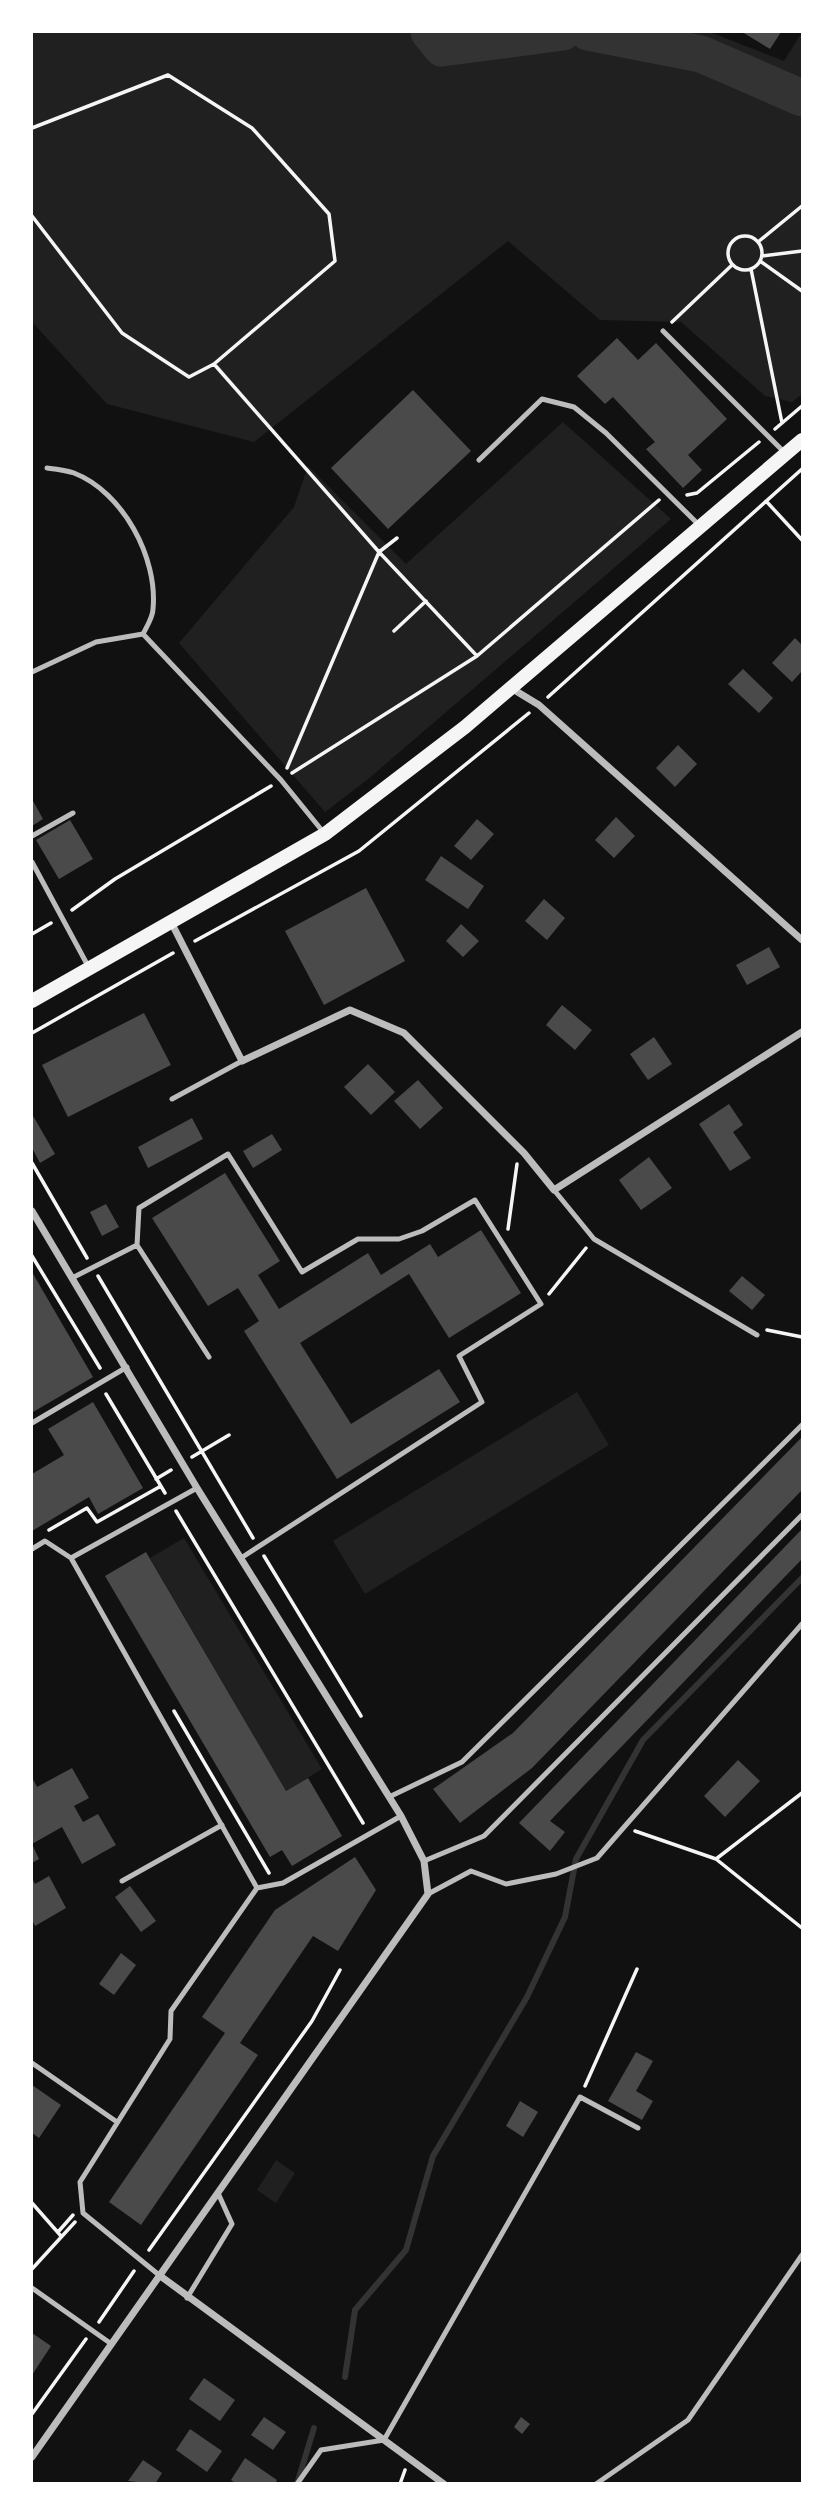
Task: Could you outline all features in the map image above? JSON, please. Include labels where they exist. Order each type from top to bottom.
[{"type":"main road","points":[[32,1001],[325,834],[511,688],[803,440]]},
{"type":"street","points":[[511,688],[539,705],[803,940]]},
{"type":"street","points":[[170,921],[186,946],[242,1061],[350,1010],[404,1033],[524,1153],[554,1190],[803,1032]]},
{"type":"street","points":[[32,1211],[35,1224],[72,1278],[197,1488],[390,1797],[424,1861],[428,1894],[32,2457]]},
{"type":"street","points":[[159,2275],[444,2483]]},
{"type":"lane","points":[[663,331],[786,455]]},
{"type":"lane","points":[[479,460],[542,399],[574,407],[606,433],[702,528]]},
{"type":"lane","points":[[47,468],[73,472],[101,489],[133,526],[152,571],[153,611],[144,634]]},
{"type":"lane","points":[[32,672],[96,642],[144,634]]},
{"type":"lane","points":[[144,634],[281,780],[325,834]]},
{"type":"lane","points":[[32,836],[73,813]]},
{"type":"lane","points":[[32,862],[89,967]]},
{"type":"lane","points":[[172,1099],[242,1061]]},
{"type":"lane","points":[[209,1357],[137,1245],[139,1208],[228,1154],[302,1272],[358,1239],[399,1240],[422,1231],[475,1200],[541,1304],[459,1356],[482,1402],[241,1558]]},
{"type":"lane","points":[[554,1190],[594,1239],[757,1335]]},
{"type":"lane","points":[[72,1278],[137,1245]]},
{"type":"lane","points":[[32,1423],[127,1367]]},
{"type":"lane","points":[[390,1797],[461,1762],[803,1425]]},
{"type":"lane","points":[[71,1558],[197,1488]]},
{"type":"lane","points":[[424,1861],[484,1836],[803,1515]]},
{"type":"lane","points":[[32,1549],[45,1541],[71,1558],[257,1888]]},
{"type":"lane","points":[[428,1894],[471,1871],[506,1884],[556,1874],[597,1858],[803,1624]]},
{"type":"lane","points":[[159,2275],[83,2213],[80,2182],[170,2039],[171,2011],[257,1888],[276,1884],[401,1816]]},
{"type":"lane","points":[[122,1881],[222,1825]]},
{"type":"lane","points":[[32,2063],[117,2122]]},
{"type":"lane","points":[[298,2483],[321,2450],[384,2440],[580,2097],[638,2128]]},
{"type":"lane","points":[[187,2298],[232,2224],[218,2193]]},
{"type":"lane","points":[[596,2483],[688,2420],[803,2255]]},
{"type":"lane","points":[[32,2288],[110,2343]]},
{"type":"path","points":[[32,128],[168,75],[252,128],[329,214],[335,261],[214,364],[189,377],[122,333],[32,216]]},
{"type":"path","points":[[758,242],[803,206]]},
{"type":"path","points":[[758,242],[744,236],[736,239],[729,253],[733,264],[743,270],[751,269],[761,258],[803,251]]},
{"type":"path","points":[[758,242],[761,258],[803,291]]},
{"type":"path","points":[[663,331],[733,264]]},
{"type":"path","points":[[751,269],[782,423]]},
{"type":"path","points":[[214,364],[379,552],[477,656]]},
{"type":"path","points":[[32,934],[63,916],[115,879],[281,780],[477,656],[659,500],[697,493],[803,406]]},
{"type":"path","points":[[32,1032],[359,850],[539,705],[803,469]]},
{"type":"path","points":[[766,501],[803,540]]},
{"type":"path","points":[[281,780],[379,552],[397,538]]},
{"type":"path","points":[[394,631],[426,601]]},
{"type":"path","points":[[506,1247],[515,1168],[524,1153]]},
{"type":"path","points":[[32,1163],[258,1547],[361,1716]]},
{"type":"path","points":[[541,1304],[594,1239]]},
{"type":"path","points":[[32,1256],[101,1369],[99,1383],[369,1833]]},
{"type":"path","points":[[757,1335],[765,1329],[803,1337]]},
{"type":"path","points":[[209,1447],[229,1435]]},
{"type":"path","points":[[43,1534],[87,1507],[97,1522],[161,1486]]},
{"type":"path","points":[[171,1706],[276,1884]]},
{"type":"path","points":[[716,1859],[803,1793]]},
{"type":"path","points":[[626,1828],[716,1859],[803,1928]]},
{"type":"path","points":[[580,2097],[637,1969]]},
{"type":"path","points":[[32,2414],[312,2021],[340,1970]]},
{"type":"path","points":[[32,2203],[61,2236]]},
{"type":"path","points":[[32,2269],[83,2213]]},
{"type":"shaded area","points":[[32,32],[710,32],[784,61],[802,32],[802,394],[792,402],[765,396],[681,322],[600,320],[508,241],[254,442],[107,404],[32,322]]},
{"type":"shaded area","points":[[563,422],[671,519],[367,780],[325,812],[179,643],[294,507],[308,466],[406,564]]},
{"type":"shaded area","points":[[577,1392],[609,1445],[365,1594],[333,1541]]},
{"type":"shaded area","points":[[184,1538],[322,1769],[286,1791],[150,1558]]},
{"type":"shaded area","points":[[276,2160],[295,2173],[276,2203],[257,2190]]},
{"type":"building","points":[[742,32],[781,32],[770,49]]},
{"type":"building","points":[[617,338],[638,360],[656,343],[727,419],[688,455],[702,470],[683,488],[646,449],[655,442],[613,397],[605,404],[577,376]]},
{"type":"building","points":[[413,390],[471,451],[388,529],[331,468]]},
{"type":"building","points":[[795,638],[802,645],[802,671],[792,682],[772,663]]},
{"type":"building","points":[[743,669],[773,698],[759,713],[728,684]]},
{"type":"building","points":[[678,745],[697,764],[675,787],[656,768]]},
{"type":"building","points":[[32,799],[43,819],[32,826]]},
{"type":"building","points":[[616,817],[635,836],[614,858],[595,840]]},
{"type":"building","points":[[477,819],[494,834],[471,860],[454,846]]},
{"type":"building","points":[[70,820],[93,859],[59,879],[36,840]]},
{"type":"building","points":[[441,856],[484,886],[468,909],[425,880]]},
{"type":"building","points":[[366,888],[405,961],[324,1005],[285,931]]},
{"type":"building","points":[[544,899],[565,918],[547,940],[525,921]]},
{"type":"building","points":[[461,924],[479,941],[463,957],[446,941]]},
{"type":"building","points":[[769,947],[780,967],[747,985],[736,965]]},
{"type":"building","points":[[562,1005],[592,1030],[575,1050],[546,1025]]},
{"type":"building","points":[[144,1013],[171,1065],[68,1117],[42,1065]]},
{"type":"building","points":[[654,1037],[672,1064],[648,1080],[630,1054]]},
{"type":"building","points":[[368,1064],[395,1092],[371,1115],[344,1087]]},
{"type":"building","points":[[418,1080],[443,1108],[420,1129],[394,1101]]},
{"type":"building","points":[[729,1104],[743,1125],[733,1132],[751,1158],[730,1171],[699,1124]]},
{"type":"building","points":[[32,1114],[55,1154],[40,1163],[32,1148]]},
{"type":"building","points":[[192,1118],[203,1139],[148,1168],[138,1147]]},
{"type":"building","points":[[272,1134],[282,1150],[253,1168],[243,1151]]},
{"type":"building","points":[[649,1157],[672,1188],[641,1210],[619,1180]]},
{"type":"building","points":[[225,1173],[280,1261],[258,1275],[279,1309],[368,1253],[381,1275],[430,1244],[438,1257],[481,1230],[521,1293],[449,1338],[409,1274],[300,1343],[351,1424],[439,1369],[460,1402],[337,1479],[244,1331],[259,1321],[238,1288],[208,1306],[152,1218]]},
{"type":"building","points":[[106,1204],[119,1227],[102,1236],[90,1212]]},
{"type":"building","points":[[32,1272],[93,1377],[33,1412],[32,1410]]},
{"type":"building","points":[[742,1276],[765,1295],[752,1310],[729,1291]]},
{"type":"building","points":[[93,1402],[143,1488],[98,1514],[89,1497],[32,1531],[32,1474],[64,1455],[48,1429]]},
{"type":"building","points":[[802,1437],[802,1490],[532,1768],[460,1823],[433,1789],[513,1733]]},
{"type":"building","points":[[802,1529],[802,1559],[550,1821],[565,1832],[550,1851],[519,1823]]},
{"type":"building","points":[[146,1552],[286,1791],[308,1778],[342,1836],[292,1866],[282,1850],[270,1857],[105,1576]]},
{"type":"building","points":[[738,1760],[760,1781],[725,1817],[704,1796]]},
{"type":"building","points":[[72,1768],[89,1798],[74,1806],[83,1822],[98,1814],[116,1845],[82,1864],[62,1827],[32,1844],[32,1777],[37,1787]]},
{"type":"building","points":[[32,1844],[39,1859],[32,1863]]},
{"type":"building","points":[[355,1857],[376,1890],[338,1951],[313,1936],[240,2043],[258,2055],[141,2225],[109,2202],[225,2033],[202,2017],[275,1910]]},
{"type":"building","points":[[49,1876],[66,1908],[35,1926],[32,1920],[32,1878],[35,1884]]},
{"type":"building","points":[[130,1886],[156,1921],[141,1932],[115,1897]]},
{"type":"building","points":[[121,1953],[136,1965],[114,1995],[99,1984]]},
{"type":"building","points":[[636,2052],[653,2061],[636,2091],[653,2101],[642,2120],[608,2101]]},
{"type":"building","points":[[32,2085],[61,2105],[39,2138],[32,2133]]},
{"type":"building","points":[[520,2101],[538,2112],[523,2137],[506,2126]]},
{"type":"building","points":[[32,2333],[51,2346],[32,2375]]},
{"type":"building","points":[[204,2378],[235,2400],[220,2421],[189,2399]]},
{"type":"building","points":[[264,2417],[286,2432],[273,2450],[251,2435]]},
{"type":"building","points":[[521,2417],[530,2424],[522,2434],[514,2427]]},
{"type":"building","points":[[190,2429],[222,2451],[207,2472],[176,2450]]},
{"type":"building","points":[[245,2458],[277,2480],[275,2484],[236,2484],[231,2480]]},
{"type":"building","points":[[143,2460],[162,2473],[155,2484],[128,2481]]},
{"type":"waterway","points":[[429,32],[442,48],[563,32]]},
{"type":"waterway","points":[[588,32],[701,54],[802,98]]},
{"type":"waterway","points":[[345,2377],[355,2310],[406,2250],[433,2156],[527,1997],[565,1917],[576,1859],[643,1740],[802,1578]]},
{"type":"waterway","points":[[297,2484],[314,2428]]}]
